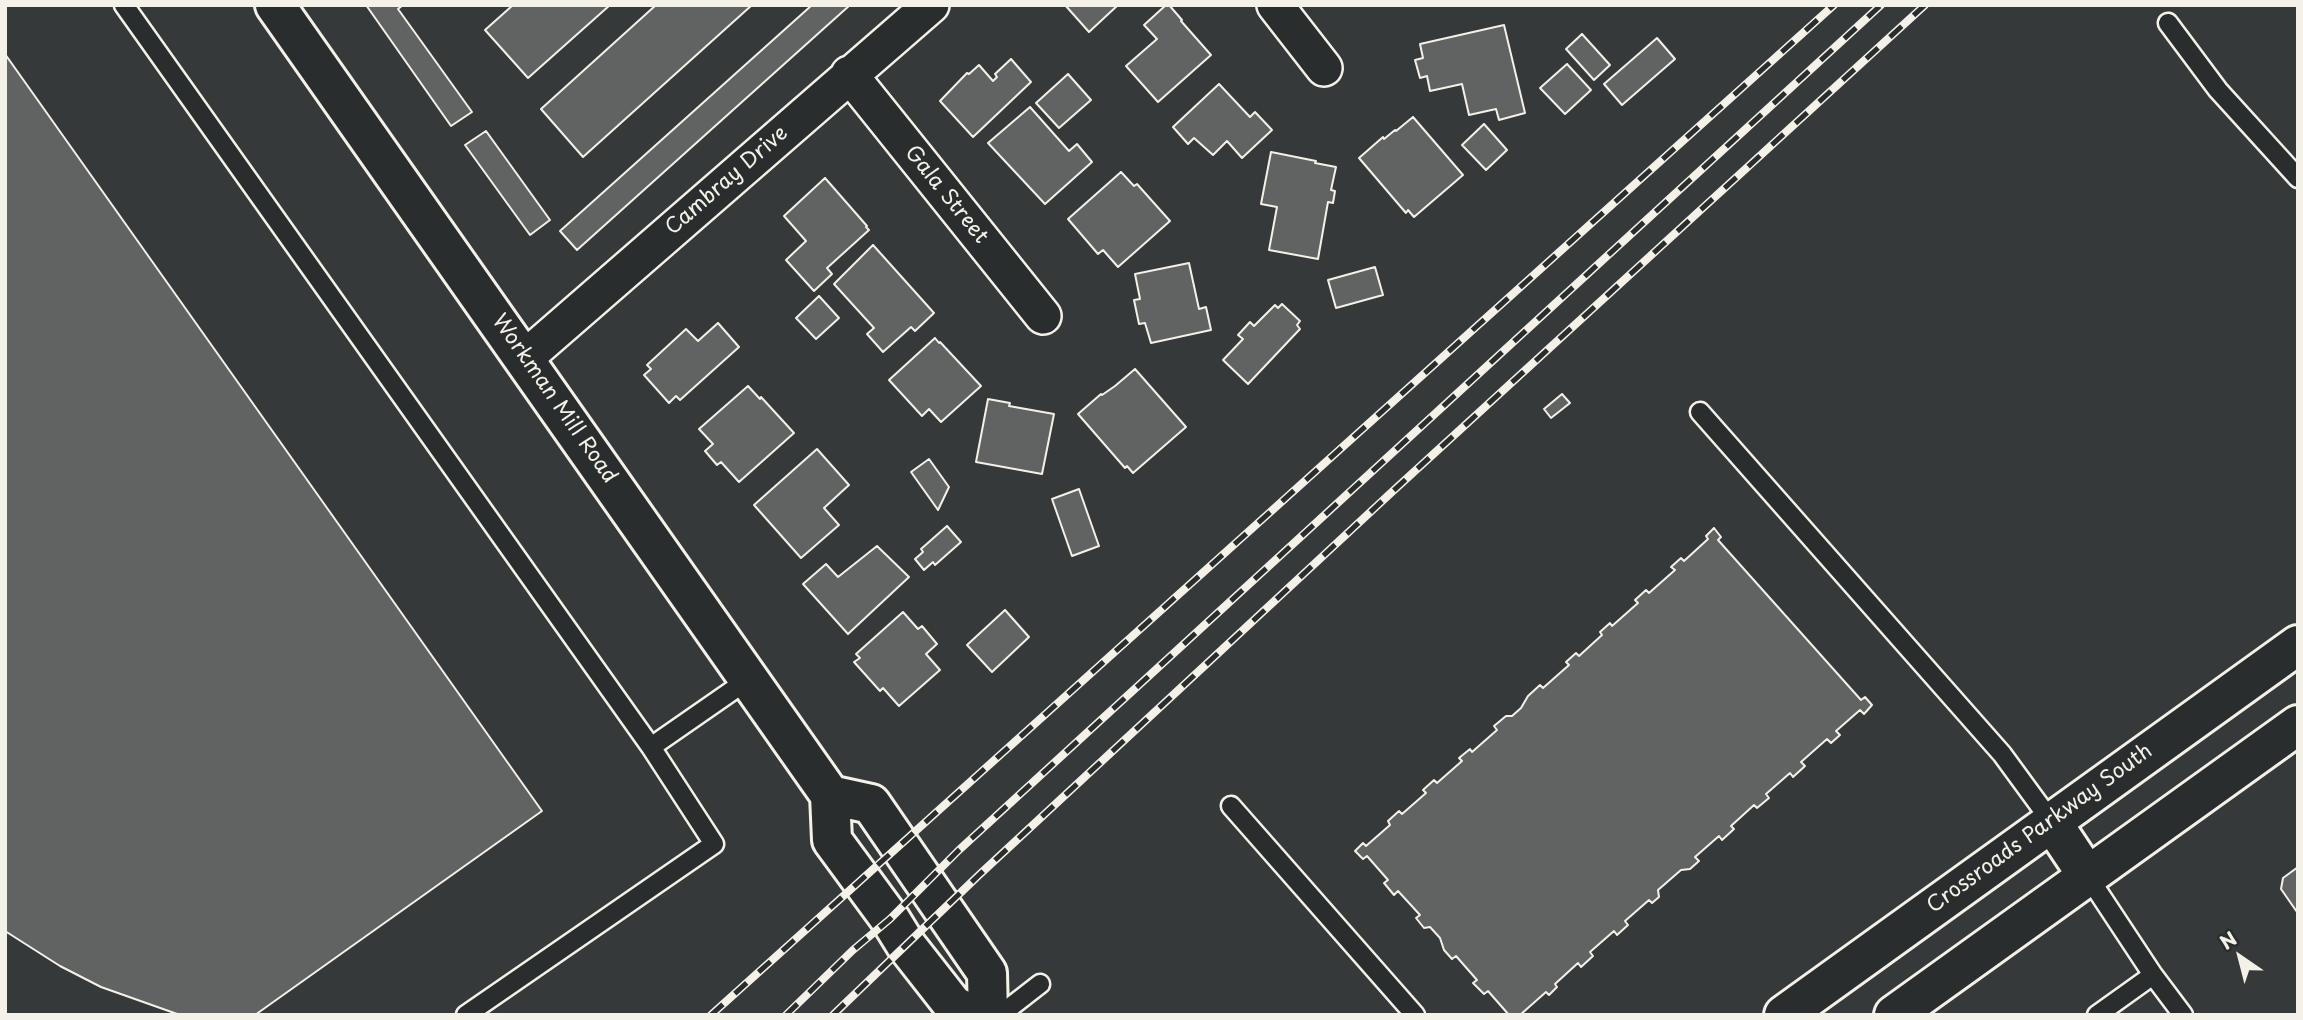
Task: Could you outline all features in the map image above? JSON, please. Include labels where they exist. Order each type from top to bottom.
[{"type":"street","name":"Cambray Drive","points":[[525,358],[931,5]]},
{"type":"street","points":[[1275,5],[1324,68]]},
{"type":"street","name":"Workman Mill Road","points":[[278,6],[830,795]]},
{"type":"street","name":"Gala Street","points":[[849,75],[1043,316]]},
{"type":"street","name":"Crossroads Parkway South","points":[[1784,1015],[2298,645]]},
{"type":"street","points":[[1894,1015],[2298,725]]},
{"type":"street","points":[[972,1015],[953,1005],[906,945],[832,840],[830,795],[871,804],[987,973],[988,1015]]},
{"type":"street","points":[[2051,821],[2087,874]]},
{"type":"lane","points":[[124,5],[651,747],[714,844],[466,1015]]},
{"type":"lane","points":[[2168,23],[2218,90],[2298,178]]},
{"type":"lane","points":[[1700,412],[2002,754],[2051,821]]},
{"type":"lane","points":[[651,747],[750,679]]},
{"type":"lane","points":[[1231,806],[1415,1015]]},
{"type":"lane","points":[[2087,874],[2153,975],[2183,1015]]},
{"type":"lane","points":[[2097,1015],[2153,975]]},
{"type":"lane","points":[[1000,1015],[1040,984]]},
{"type":"building","points":[[366,5],[403,5],[398,9],[472,112],[451,126]]},
{"type":"building","points":[[513,5],[610,5],[528,78],[485,30]]},
{"type":"building","points":[[656,5],[752,5],[583,157],[541,109]]},
{"type":"building","points":[[812,5],[850,5],[577,250],[560,231]]},
{"type":"building","points":[[1065,5],[1118,5],[1089,32]]},
{"type":"building","points":[[1169,5],[1211,55],[1158,102],[1126,66],[1157,39],[1144,25]]},
{"type":"building","points":[[1504,25],[1525,113],[1499,120],[1496,109],[1469,115],[1462,84],[1430,91],[1427,76],[1420,78],[1415,60],[1423,58],[1420,44]]},
{"type":"building","points":[[1582,34],[1610,65],[1594,80],[1566,49]]},
{"type":"building","points":[[1657,38],[1675,59],[1622,105],[1604,84]]},
{"type":"building","points":[[5,54],[542,811],[255,1015],[180,1015],[101,987],[60,966],[5,931]]},
{"type":"building","points":[[1011,59],[1031,82],[973,137],[940,101],[967,73],[979,65],[993,81],[997,77],[995,74]]},
{"type":"building","points":[[1567,64],[1591,90],[1565,114],[1540,88]]},
{"type":"building","points":[[1068,74],[1091,100],[1059,128],[1036,103]]},
{"type":"building","points":[[1219,84],[1250,117],[1255,112],[1272,130],[1242,158],[1227,141],[1213,155],[1194,138],[1188,144],[1173,127]]},
{"type":"building","points":[[1030,107],[1069,151],[1077,144],[1092,162],[1045,204],[988,143]]},
{"type":"building","points":[[1413,117],[1463,175],[1414,217],[1408,210],[1406,213],[1359,158],[1383,137],[1384,139]]},
{"type":"building","points":[[1484,124],[1507,150],[1486,170],[1462,145]]},
{"type":"building","points":[[486,131],[550,220],[530,235],[465,145]]},
{"type":"building","points":[[1271,152],[1336,167],[1331,190],[1335,191],[1333,203],[1328,202],[1318,259],[1269,250],[1277,207],[1261,204]]},
{"type":"building","points":[[1121,172],[1134,186],[1137,184],[1170,221],[1118,267],[1103,250],[1098,254],[1068,219]]},
{"type":"building","points":[[825,178],[869,230],[827,268],[832,274],[814,291],[786,260],[806,241],[784,216]]},
{"type":"building","points":[[873,245],[934,313],[915,331],[911,327],[883,352],[867,334],[874,328],[834,284]]},
{"type":"building","points":[[1189,263],[1199,309],[1206,307],[1211,330],[1151,343],[1145,323],[1139,324],[1134,300],[1140,299],[1135,274]]},
{"type":"building","points":[[1375,267],[1383,295],[1336,308],[1328,280]]},
{"type":"building","points":[[819,296],[839,318],[816,339],[796,318]]},
{"type":"building","points":[[1282,304],[1300,321],[1297,325],[1300,329],[1248,384],[1223,360],[1243,339],[1238,335],[1250,322],[1254,326],[1275,305],[1278,308]]},
{"type":"building","points":[[718,323],[739,347],[680,400],[676,396],[669,403],[644,375],[651,369],[647,365],[686,329],[698,341]]},
{"type":"building","points":[[935,338],[981,386],[941,422],[929,409],[922,416],[889,380]]},
{"type":"building","points":[[1135,369],[1186,427],[1133,473],[1127,466],[1125,468],[1078,414]]},
{"type":"building","points":[[748,386],[794,433],[739,482],[721,462],[717,465],[705,451],[713,444],[699,429]]},
{"type":"building","points":[[1562,394],[1570,403],[1551,418],[1544,409]]},
{"type":"building","points":[[988,399],[1010,403],[1009,406],[1054,414],[1042,474],[976,462]]},
{"type":"building","points":[[817,449],[849,485],[824,508],[839,525],[801,558],[754,505]]},
{"type":"building","points":[[929,459],[949,487],[938,510],[911,472]]},
{"type":"building","points":[[1079,489],[1099,546],[1072,556],[1052,499]]},
{"type":"building","points":[[947,526],[961,542],[935,565],[933,562],[924,570],[915,559],[923,552],[921,549]]},
{"type":"building","points":[[1714,528],[1721,537],[1718,540],[1861,700],[1865,697],[1872,705],[1864,714],[1860,710],[1836,731],[1840,735],[1831,743],[1827,739],[1801,762],[1805,766],[1793,777],[1790,773],[1766,794],[1769,798],[1757,808],[1754,805],[1731,826],[1734,829],[1722,840],[1719,836],[1695,857],[1699,861],[1690,869],[1681,870],[1658,890],[1659,897],[1652,903],[1649,900],[1625,921],[1628,925],[1617,935],[1614,931],[1590,952],[1593,956],[1581,967],[1578,963],[1555,984],[1557,987],[1549,995],[1546,992],[1520,1015],[1509,1015],[1488,991],[1484,994],[1473,983],[1477,980],[1456,956],[1452,959],[1444,950],[1440,938],[1430,927],[1424,928],[1416,918],[1420,915],[1398,891],[1394,895],[1384,883],[1388,880],[1367,856],[1363,859],[1355,851],[1363,843],[1366,846],[1390,825],[1388,821],[1399,811],[1402,814],[1426,793],[1423,790],[1434,780],[1437,783],[1462,761],[1459,758],[1470,749],[1472,752],[1497,730],[1494,726],[1521,708],[1528,696],[1540,685],[1543,688],[1569,665],[1566,662],[1576,653],[1579,656],[1602,635],[1600,632],[1610,623],[1612,626],[1638,603],[1635,600],[1646,590],[1649,593],[1675,570],[1671,567],[1681,558],[1684,561],[1708,539],[1706,536]]},
{"type":"building","points":[[877,546],[909,577],[848,634],[803,584],[826,564],[838,577]]},
{"type":"building","points":[[1005,610],[1029,637],[992,672],[967,645]]},
{"type":"building","points":[[903,612],[918,629],[922,626],[937,644],[926,654],[940,670],[899,706],[883,688],[880,691],[854,662],[860,658],[856,654]]},
{"type":"building","points":[[2298,867],[2297,912],[2281,889],[2283,878]]},
{"type":"railway","points":[[711,1015],[1834,5]]},
{"type":"railway","points":[[786,1015],[853,950],[890,919],[959,850],[1881,5]]},
{"type":"railway","points":[[833,1015],[979,875],[1393,491],[1925,5]]}]
